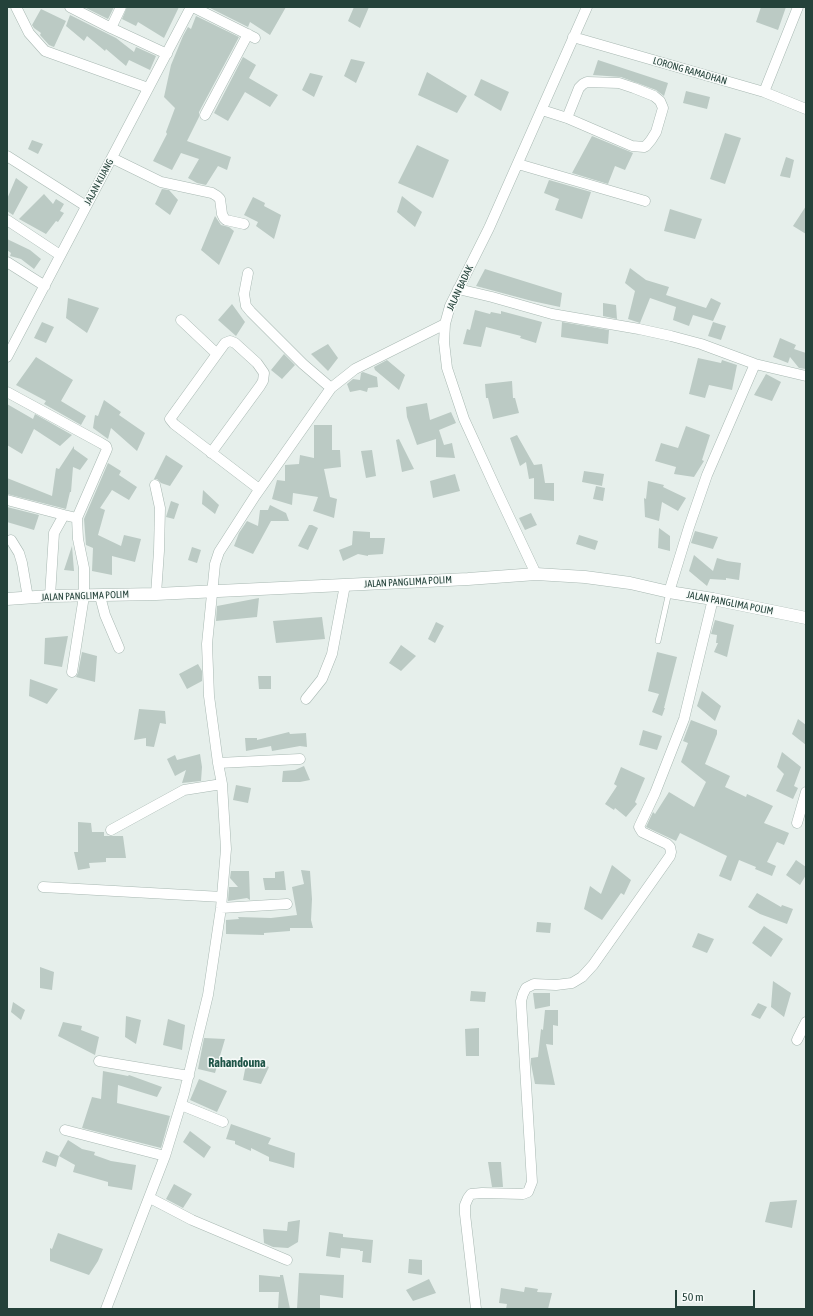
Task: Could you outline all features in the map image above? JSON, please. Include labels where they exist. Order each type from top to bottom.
[{"type":"street","points":[[16,7],[29,33],[45,51],[148,88]]},
{"type":"street","points":[[70,7],[167,54]]},
{"type":"street","points":[[111,28],[121,7]]},
{"type":"street","points":[[192,7],[251,36],[205,115]]},
{"type":"street","name":"JALAN KIJANG","points":[[7,357],[11,342],[45,286],[192,7]]},
{"type":"street","name":"JALAN BADAK","points":[[536,574],[464,419],[447,368],[444,342],[445,324],[450,306],[489,228],[586,7]]},
{"type":"street","points":[[764,92],[798,7]]},
{"type":"street","name":"LORONG RAMADHAN","points":[[573,37],[764,92],[806,108]]},
{"type":"street","points":[[542,110],[567,118],[632,146],[644,147],[656,132],[663,108],[660,101],[654,96],[634,88],[619,83],[587,82],[579,88],[567,118]]},
{"type":"street","points":[[7,156],[86,206]]},
{"type":"street","points":[[112,158],[161,182],[212,193],[220,199],[222,214],[226,220],[244,224]]},
{"type":"street","points":[[518,164],[644,201]]},
{"type":"street","points":[[7,220],[60,255]]},
{"type":"street","points":[[7,262],[45,286]]},
{"type":"street","points":[[248,273],[244,294],[246,306],[304,364],[331,388]]},
{"type":"street","points":[[458,289],[552,314],[671,336],[701,344],[755,364],[806,376]]},
{"type":"street","points":[[181,320],[217,354]]},
{"type":"street","points":[[106,1309],[150,1198],[181,1105],[208,995],[221,908],[226,849],[222,784],[209,696],[208,651],[215,564],[219,552],[259,489],[331,388],[355,369],[445,324]]},
{"type":"street","points":[[211,453],[263,381],[264,373],[257,363],[235,343],[230,341],[225,343],[170,419],[174,424],[211,453],[259,489]]},
{"type":"street","points":[[669,592],[707,475],[755,364]]},
{"type":"street","points":[[7,392],[106,446],[107,452],[77,518],[78,539],[84,568],[84,596],[72,672]]},
{"type":"street","points":[[156,485],[160,508],[160,522],[156,594]]},
{"type":"street","points":[[7,500],[77,518]]},
{"type":"street","points":[[50,596],[54,538],[56,529],[64,515]]},
{"type":"street","points":[[11,540],[19,553],[28,598]]},
{"type":"street","name":"JALAN PANGLIMA POLIM","points":[[7,599],[50,596],[156,594],[468,579],[536,574],[585,577],[630,583],[669,592],[713,599],[806,618]]},
{"type":"street","points":[[306,698],[322,679],[332,654],[345,585]]},
{"type":"street","points":[[100,596],[105,615],[119,648]]},
{"type":"street","points":[[476,1309],[465,1214],[468,1198],[471,1194],[482,1193],[523,1194],[528,1192],[532,1182],[521,1001],[523,994],[526,988],[534,984],[556,985],[572,983],[582,977],[593,965],[670,856],[670,848],[667,844],[642,832],[638,827],[655,793],[684,719],[713,599]]},
{"type":"street","points":[[218,763],[300,759]]},
{"type":"street","points":[[111,830],[184,790],[222,784]]},
{"type":"street","points":[[797,823],[806,792]]},
{"type":"street","points":[[44,887],[222,897]]},
{"type":"street","points":[[221,908],[287,904]]},
{"type":"street","points":[[797,1040],[806,1022]]},
{"type":"street","points":[[99,1061],[189,1076]]},
{"type":"street","points":[[181,1105],[223,1122]]},
{"type":"street","points":[[65,1130],[165,1156]]},
{"type":"street","points":[[150,1198],[192,1220],[287,1260]]},
{"type":"lane","points":[[658,642],[669,592]]},
{"type":"building","points":[[84,7],[114,7],[108,19]]},
{"type":"building","points":[[127,7],[179,7],[164,38],[138,22],[136,26],[122,19]]},
{"type":"building","points":[[208,7],[286,7],[270,35],[250,22],[248,27]]},
{"type":"building","points":[[354,7],[369,7],[360,28],[348,21]]},
{"type":"building","points":[[761,7],[786,7],[778,30],[756,22]]},
{"type":"building","points":[[41,9],[66,21],[54,47],[49,45],[40,35],[41,33],[32,25]]},
{"type":"building","points":[[70,15],[116,38],[134,52],[136,47],[156,56],[150,70],[129,60],[126,66],[106,49],[105,51],[87,36],[84,41],[66,26]]},
{"type":"building","points":[[196,16],[239,37],[199,112],[199,117],[187,141],[231,157],[227,170],[218,166],[206,185],[197,183],[188,178],[199,159],[181,153],[172,170],[153,161],[167,134],[166,132],[175,108],[164,97],[171,65],[183,36],[188,27],[191,29]]},
{"type":"building","points":[[243,57],[256,65],[249,78],[278,95],[270,107],[245,92],[228,121],[214,113]]},
{"type":"building","points":[[351,59],[365,62],[356,83],[344,76]]},
{"type":"building","points":[[598,60],[668,83],[664,96],[656,90],[621,77],[593,75]]},
{"type":"building","points":[[427,72],[467,96],[457,113],[418,95]]},
{"type":"building","points":[[310,73],[323,76],[314,97],[302,90]]},
{"type":"building","points":[[481,79],[509,92],[501,111],[474,95]]},
{"type":"building","points":[[686,91],[710,97],[707,109],[683,103]]},
{"type":"building","points":[[725,133],[741,138],[725,184],[710,179]]},
{"type":"building","points":[[592,136],[633,153],[625,170],[615,166],[608,184],[572,173]]},
{"type":"building","points":[[32,140],[43,144],[38,154],[28,149]]},
{"type":"building","points":[[417,145],[449,160],[433,198],[398,183]]},
{"type":"building","points":[[786,157],[794,160],[790,178],[780,176]]},
{"type":"building","points":[[16,178],[28,187],[13,215],[7,211],[7,199]]},
{"type":"building","points":[[549,180],[591,192],[582,219],[555,210],[559,199],[544,193]]},
{"type":"building","points":[[162,189],[169,190],[178,200],[170,215],[155,204]]},
{"type":"building","points":[[44,194],[53,204],[56,199],[64,204],[60,211],[64,213],[58,222],[56,221],[46,234],[19,219]]},
{"type":"building","points":[[402,196],[422,212],[415,227],[397,212]]},
{"type":"building","points":[[253,197],[265,203],[264,206],[281,215],[274,239],[256,226],[258,222],[244,215]]},
{"type":"building","points":[[806,206],[806,234],[793,226]]},
{"type":"building","points":[[670,209],[702,219],[695,239],[664,231]]},
{"type":"building","points":[[215,216],[221,225],[229,227],[234,231],[219,265],[201,250]]},
{"type":"building","points":[[7,239],[30,250],[41,259],[34,269],[21,259],[10,256],[11,253],[7,250]]},
{"type":"building","points":[[630,268],[646,280],[669,287],[666,295],[706,308],[711,298],[721,303],[713,321],[693,315],[689,326],[673,320],[676,307],[650,298],[640,323],[628,319],[635,291],[625,283]]},
{"type":"building","points":[[485,269],[562,293],[560,307],[476,286]]},
{"type":"building","points":[[68,298],[99,308],[87,333],[66,318]]},
{"type":"building","points":[[603,303],[616,305],[617,319],[603,316]]},
{"type":"building","points":[[232,304],[245,322],[236,336],[218,320]]},
{"type":"building","points":[[475,310],[490,314],[491,312],[501,314],[501,311],[542,322],[536,343],[520,338],[521,336],[486,327],[481,347],[463,344],[467,329],[470,330]]},
{"type":"building","points":[[42,322],[54,327],[46,343],[34,338]]},
{"type":"building","points":[[562,322],[609,330],[608,344],[561,337]]},
{"type":"building","points":[[713,322],[726,326],[721,340],[708,336]]},
{"type":"building","points":[[780,338],[796,345],[794,349],[806,353],[806,369],[799,368],[790,357],[788,363],[773,357]]},
{"type":"building","points":[[328,344],[338,358],[328,371],[311,354]]},
{"type":"building","points":[[284,354],[295,365],[282,379],[271,370]]},
{"type":"building","points":[[36,357],[73,380],[61,401],[86,416],[81,425],[44,404],[46,401],[16,385]]},
{"type":"building","points":[[698,358],[721,363],[722,360],[737,365],[732,390],[709,385],[705,398],[689,394]]},
{"type":"building","points":[[387,360],[405,375],[399,390],[375,370],[374,367]]},
{"type":"building","points":[[363,372],[377,377],[378,387],[368,388],[367,392],[360,390],[350,392],[347,384],[353,379],[360,380],[361,373]]},
{"type":"building","points":[[766,374],[781,382],[772,401],[754,395]]},
{"type":"building","points":[[512,381],[513,398],[515,398],[519,413],[493,419],[488,398],[486,398],[485,384]]},
{"type":"building","points":[[104,400],[121,412],[119,415],[145,433],[137,451],[111,428],[108,439],[93,428],[95,415],[98,416]]},
{"type":"building","points":[[427,403],[430,420],[451,412],[456,423],[439,430],[444,445],[452,443],[455,458],[436,457],[436,439],[417,445],[407,417],[406,407]]},
{"type":"building","points":[[7,404],[33,419],[35,414],[72,435],[60,446],[34,429],[22,454],[7,445]]},
{"type":"building","points":[[314,425],[332,425],[332,450],[340,450],[341,467],[324,469],[330,497],[337,499],[334,518],[313,511],[318,497],[293,493],[292,505],[272,499],[277,480],[285,481],[285,465],[299,464],[300,455],[314,458]]},
{"type":"building","points":[[686,426],[710,435],[702,460],[704,461],[694,477],[674,474],[676,467],[655,461],[661,443],[678,448]]},
{"type":"building","points":[[517,435],[534,465],[542,464],[545,483],[554,483],[554,501],[534,499],[534,478],[529,479],[526,462],[520,466],[510,438]]},
{"type":"building","points":[[399,439],[414,469],[402,472],[396,440]]},
{"type":"building","points":[[74,446],[74,449],[88,459],[80,470],[73,467],[71,492],[66,509],[7,494],[7,478],[52,496],[56,468],[59,469]]},
{"type":"building","points":[[372,450],[376,476],[366,478],[361,451]]},
{"type":"building","points":[[166,455],[183,466],[170,486],[161,483],[157,479],[154,479]]},
{"type":"building","points":[[108,463],[121,471],[119,475],[137,487],[129,500],[112,490],[100,508],[105,510],[98,535],[121,546],[124,535],[141,539],[135,562],[112,556],[112,575],[92,571],[93,548],[86,545],[84,519]]},
{"type":"building","points":[[584,471],[604,474],[602,486],[582,482]]},
{"type":"building","points":[[455,474],[460,491],[433,498],[430,481]]},
{"type":"building","points":[[648,481],[664,485],[663,487],[686,498],[678,511],[662,502],[659,521],[645,517],[644,498],[646,499]]},
{"type":"building","points":[[596,486],[605,488],[603,501],[593,499]]},
{"type":"building","points":[[203,490],[219,505],[215,514],[202,504]]},
{"type":"building","points":[[171,501],[179,504],[174,519],[166,517]]},
{"type":"building","points":[[270,505],[286,513],[289,521],[271,521],[253,554],[234,546],[239,533],[247,521],[258,526],[260,510],[268,510]]},
{"type":"building","points":[[7,507],[39,515],[34,530],[7,522]]},
{"type":"building","points":[[531,513],[537,525],[525,530],[519,518]]},
{"type":"building","points":[[309,525],[318,528],[308,550],[298,546]]},
{"type":"building","points":[[659,528],[670,536],[670,551],[658,548]]},
{"type":"building","points":[[353,531],[370,532],[370,538],[385,538],[383,554],[368,556],[358,554],[343,561],[339,550],[352,545]]},
{"type":"building","points":[[695,531],[718,537],[713,549],[691,543]]},
{"type":"building","points":[[579,535],[598,541],[595,550],[576,544]]},
{"type":"building","points":[[72,546],[74,571],[64,570]]},
{"type":"building","points":[[192,547],[201,550],[197,563],[188,560]]},
{"type":"building","points":[[694,555],[713,571],[717,558],[741,563],[739,580],[726,578],[726,580],[710,579],[707,586],[689,571]]},
{"type":"building","points":[[259,598],[257,617],[216,621],[217,606]]},
{"type":"building","points":[[322,617],[325,639],[276,643],[273,621]]},
{"type":"building","points":[[715,620],[734,625],[727,657],[714,652],[718,643],[716,643],[717,635],[711,634]]},
{"type":"building","points":[[436,622],[444,626],[435,643],[428,639]]},
{"type":"building","points":[[68,636],[62,667],[44,664],[45,638]]},
{"type":"building","points":[[401,645],[416,656],[401,671],[389,663]]},
{"type":"building","points":[[82,652],[97,656],[95,682],[76,677]]},
{"type":"building","points":[[657,652],[677,657],[662,716],[652,712],[659,694],[648,691]]},
{"type":"building","points":[[198,664],[202,671],[202,681],[187,689],[179,674]]},
{"type":"building","points":[[258,676],[271,676],[271,689],[259,689]]},
{"type":"building","points":[[30,679],[58,689],[47,704],[29,696]]},
{"type":"building","points":[[702,691],[721,706],[715,721],[697,706]]},
{"type":"building","points":[[139,709],[165,711],[166,724],[160,723],[154,747],[146,746],[146,738],[134,740]]},
{"type":"building","points":[[798,719],[806,725],[806,745],[792,734]]},
{"type":"building","points":[[691,720],[717,730],[717,734],[705,764],[730,776],[725,787],[746,797],[747,794],[773,806],[764,823],[789,833],[784,845],[777,842],[767,862],[776,866],[772,876],[739,860],[731,881],[719,876],[727,856],[680,833],[676,841],[646,827],[653,812],[655,814],[669,792],[694,807],[706,782],[681,762],[688,743],[683,741]]},
{"type":"building","points":[[643,730],[662,736],[657,750],[639,745]]},
{"type":"building","points":[[289,732],[290,734],[306,733],[307,747],[300,746],[272,751],[271,746],[246,751],[245,738],[257,738],[257,740]]},
{"type":"building","points":[[782,752],[801,767],[794,786],[798,788],[793,799],[776,791],[784,774],[777,767]]},
{"type":"building","points":[[200,754],[202,767],[201,781],[182,783],[186,770],[175,776],[167,759],[175,755],[177,760]]},
{"type":"building","points":[[304,766],[310,780],[300,782],[282,782],[283,771],[295,770]]},
{"type":"building","points":[[621,767],[645,778],[635,802],[637,804],[626,817],[615,808],[614,810],[605,804],[617,786],[614,784]]},
{"type":"building","points":[[236,785],[251,788],[248,803],[233,800]]},
{"type":"building","points":[[78,822],[91,823],[92,832],[104,832],[104,836],[123,836],[126,858],[106,858],[106,862],[89,863],[90,868],[78,870],[74,852],[78,852]]},
{"type":"building","points":[[796,860],[806,867],[806,875],[800,885],[786,875]]},
{"type":"building","points":[[612,865],[631,880],[624,895],[621,893],[602,920],[584,909],[590,886],[601,894]]},
{"type":"building","points":[[301,870],[310,871],[312,899],[311,920],[313,928],[290,928],[290,931],[264,933],[264,935],[226,934],[226,920],[239,919],[238,917],[271,918],[297,915],[292,887],[304,884]]},
{"type":"building","points":[[231,871],[249,871],[250,900],[247,898],[228,901],[229,887],[238,887],[230,878]]},
{"type":"building","points":[[284,871],[286,890],[265,890],[263,878],[275,878],[275,872]]},
{"type":"building","points":[[757,893],[781,907],[782,905],[793,909],[787,924],[760,914],[748,907]]},
{"type":"building","points":[[537,922],[551,923],[550,933],[536,932]]},
{"type":"building","points":[[764,926],[783,939],[771,957],[752,943]]},
{"type":"building","points":[[698,933],[714,939],[707,953],[692,947]]},
{"type":"building","points":[[40,967],[54,972],[52,990],[40,988]]},
{"type":"building","points":[[773,981],[791,993],[784,1017],[771,1007]]},
{"type":"building","points":[[471,991],[486,992],[485,1002],[470,1001]]},
{"type":"building","points":[[533,993],[550,993],[550,1006],[535,1009]]},
{"type":"building","points":[[13,1002],[25,1010],[21,1020],[11,1012]]},
{"type":"building","points":[[758,1003],[767,1007],[760,1019],[751,1015]]},
{"type":"building","points":[[545,1010],[558,1010],[558,1026],[553,1025],[553,1045],[546,1044],[555,1085],[535,1084],[531,1064],[531,1058],[538,1057]]},
{"type":"building","points":[[126,1016],[141,1020],[136,1044],[125,1037]]},
{"type":"building","points":[[168,1019],[185,1025],[182,1050],[163,1045]]},
{"type":"building","points":[[63,1022],[82,1026],[81,1030],[99,1037],[95,1055],[58,1036]]},
{"type":"building","points":[[479,1028],[479,1056],[466,1056],[465,1029]]},
{"type":"building","points":[[204,1038],[225,1039],[215,1073],[198,1069]]},
{"type":"building","points":[[247,1059],[269,1067],[261,1084],[243,1080]]},
{"type":"building","points":[[103,1071],[129,1075],[162,1087],[157,1097],[118,1085],[117,1103],[170,1116],[161,1148],[82,1128],[92,1097],[101,1099]]},
{"type":"building","points":[[199,1079],[227,1091],[217,1112],[190,1100]]},
{"type":"building","points":[[231,1124],[271,1138],[268,1144],[295,1153],[294,1168],[269,1161],[269,1157],[251,1148],[251,1151],[235,1144],[235,1141],[226,1139]]},
{"type":"building","points":[[190,1131],[211,1147],[204,1158],[183,1142]]},
{"type":"building","points":[[68,1140],[82,1149],[95,1152],[94,1155],[111,1161],[136,1165],[132,1190],[108,1186],[108,1182],[73,1172],[75,1165],[59,1156]]},
{"type":"building","points":[[46,1151],[59,1156],[56,1167],[42,1162]]},
{"type":"building","points":[[488,1162],[501,1162],[503,1187],[492,1187]]},
{"type":"building","points":[[174,1184],[192,1194],[183,1208],[166,1199]]},
{"type":"building","points":[[797,1200],[792,1228],[765,1222],[770,1202]]},
{"type":"building","points":[[300,1220],[298,1242],[288,1248],[273,1247],[264,1243],[263,1229],[287,1231],[288,1222]]},
{"type":"building","points":[[329,1232],[343,1234],[343,1237],[373,1240],[371,1263],[362,1262],[363,1251],[360,1250],[341,1248],[340,1258],[326,1256]]},
{"type":"building","points":[[58,1233],[103,1249],[98,1261],[89,1275],[50,1261],[50,1248],[52,1249]]},
{"type":"building","points":[[409,1259],[422,1260],[422,1275],[408,1273]]},
{"type":"building","points":[[299,1273],[344,1275],[343,1298],[320,1295],[320,1309],[297,1309]]},
{"type":"building","points":[[259,1275],[280,1277],[280,1275],[283,1275],[290,1309],[278,1309],[279,1292],[259,1292]]},
{"type":"building","points":[[429,1279],[436,1293],[413,1301],[406,1290]]},
{"type":"building","points":[[525,1287],[538,1289],[537,1292],[552,1293],[548,1309],[506,1309],[507,1304],[499,1303],[501,1288],[524,1292]]},
{"type":"district","name":"Rahandouna","points":[[237,1063]]}]
